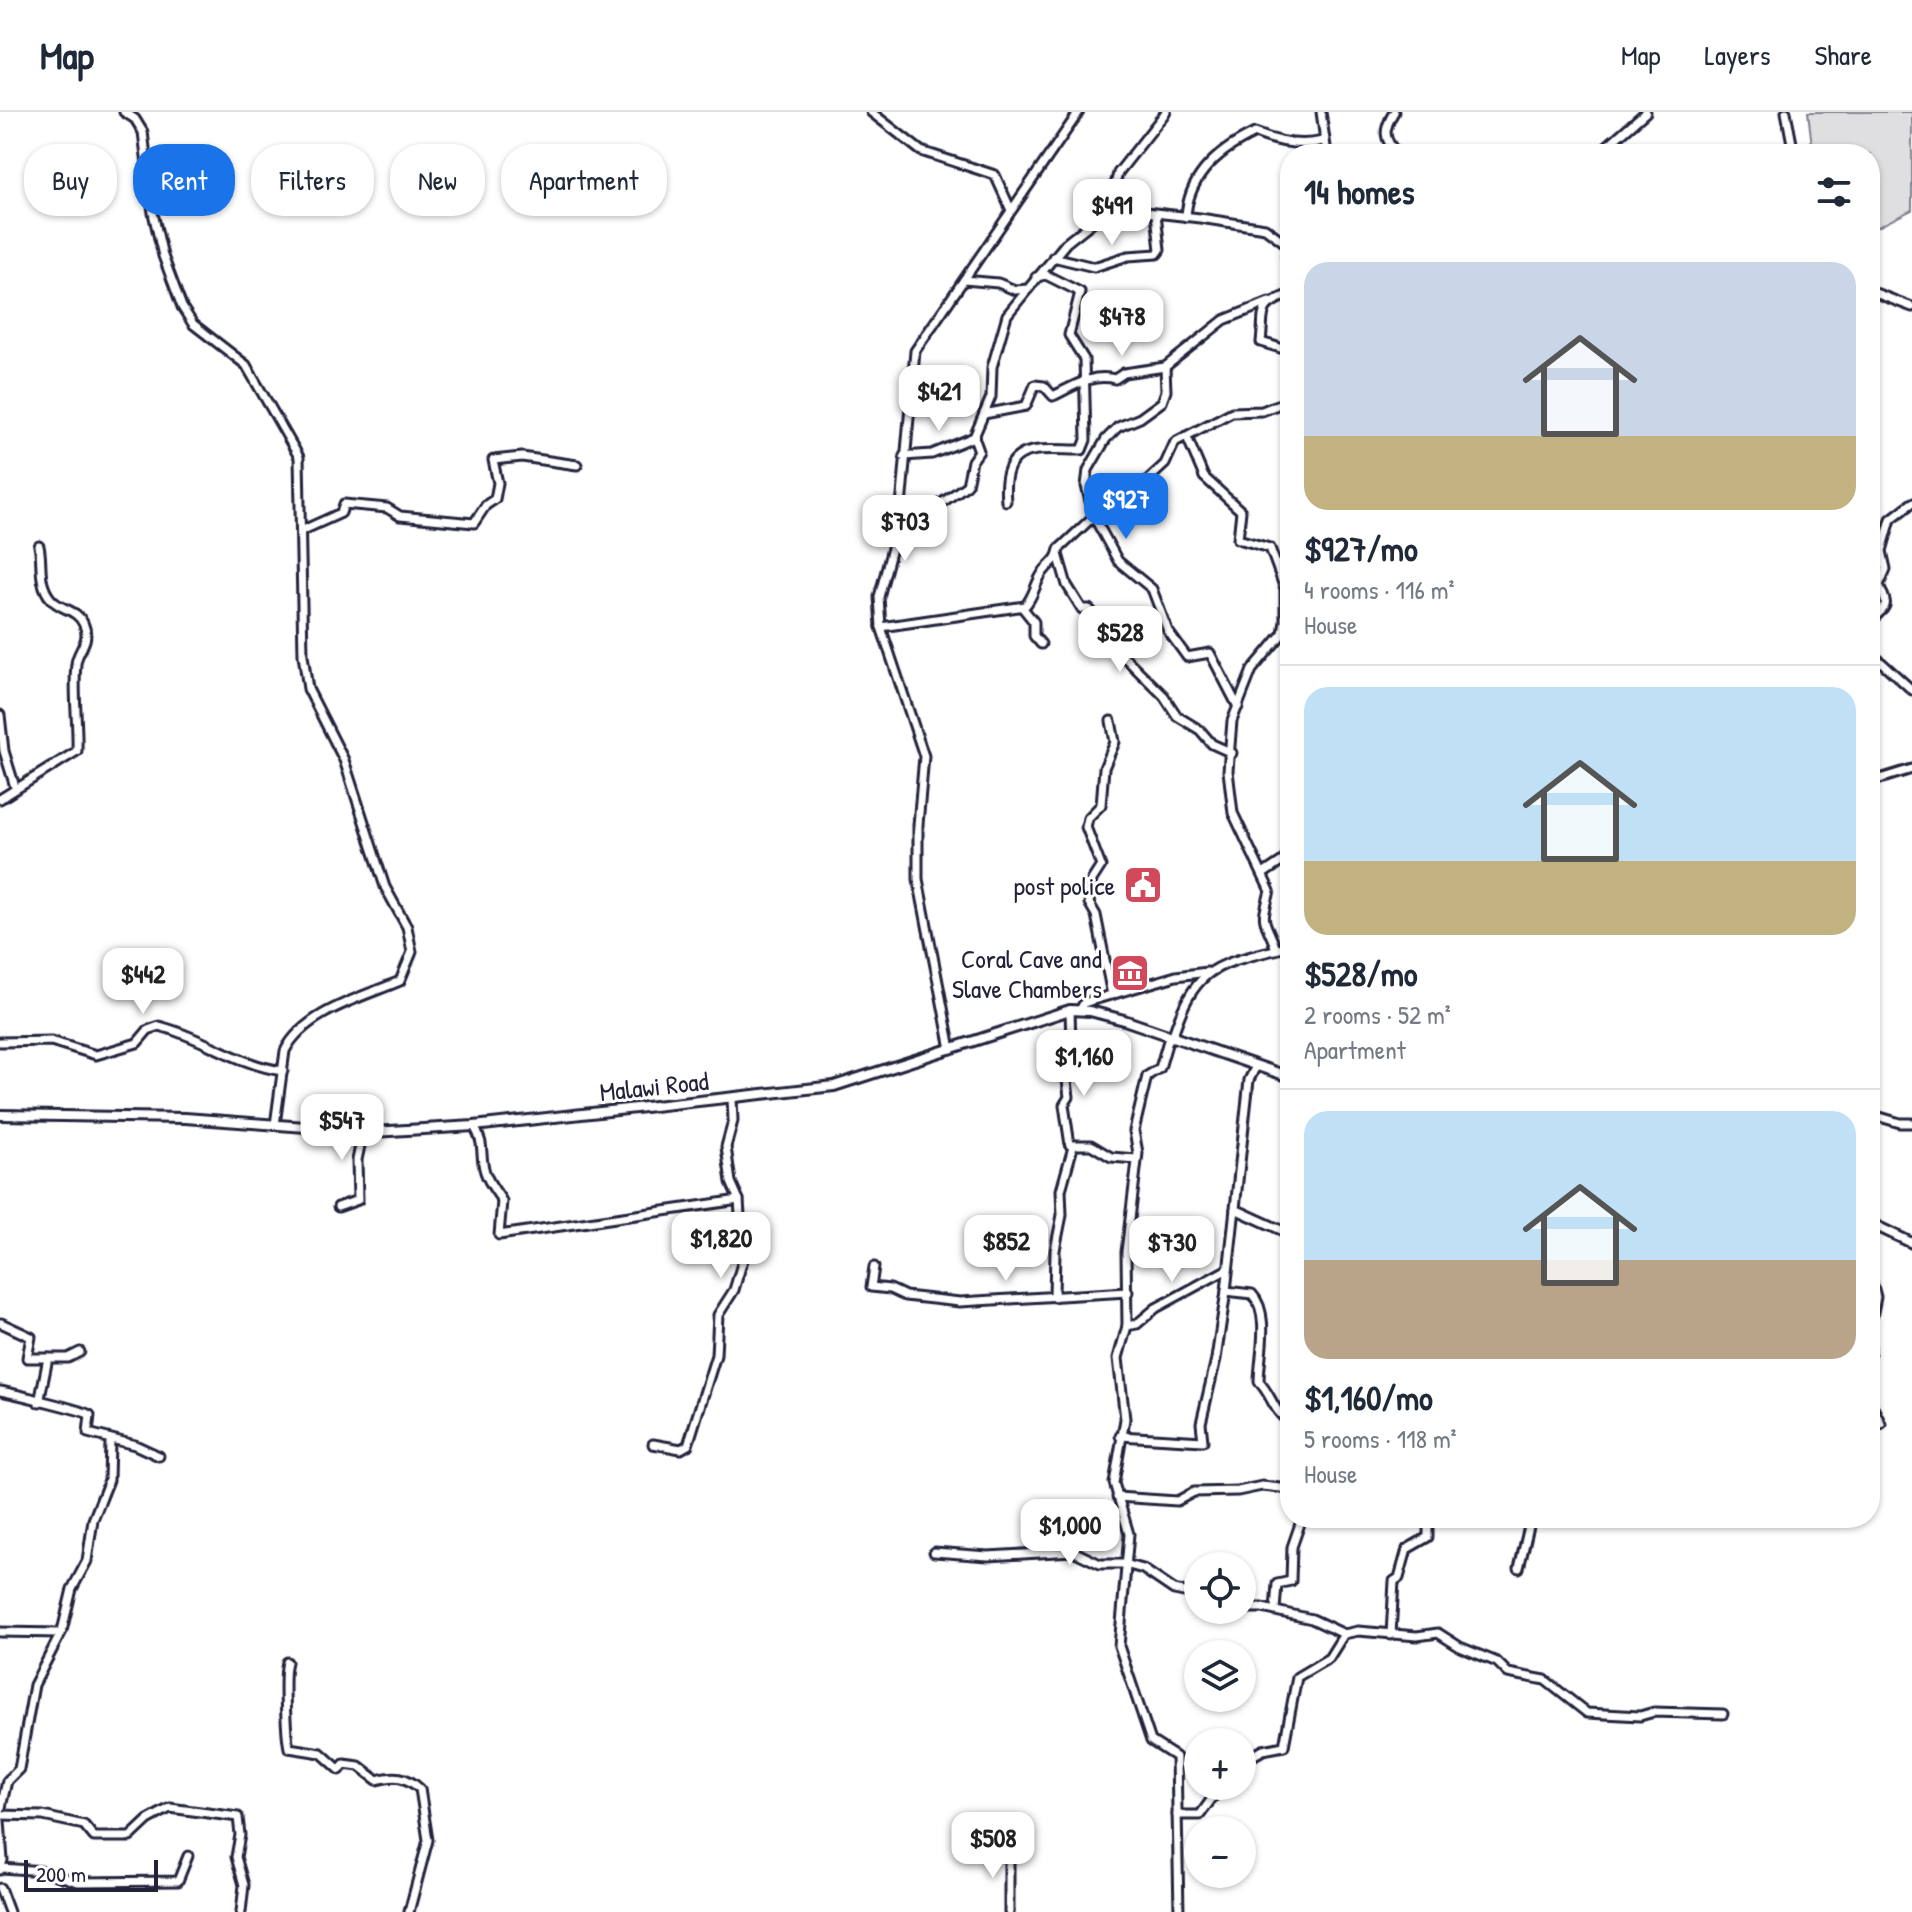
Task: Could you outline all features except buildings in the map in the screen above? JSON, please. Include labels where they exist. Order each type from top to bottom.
[{"type":"main road","name":"Malawi Road","points":[[0,1115],[185,1118],[363,1132],[474,1126],[842,1084],[1070,1010],[1080,1010],[1170,1037],[1280,1074]]},
{"type":"main road","points":[[1880,1228],[1912,1243]]},
{"type":"street","points":[[124,112],[135,119],[143,132],[153,213],[163,256],[182,307],[193,324],[246,365],[299,457],[303,655],[308,689],[344,760],[383,882],[407,927],[412,952],[400,981],[305,1027],[290,1040],[275,1125]]},
{"type":"street","points":[[871,112],[921,151],[995,175],[1010,208]]},
{"type":"street","points":[[951,1049],[918,879],[924,756],[881,627],[879,597],[900,518],[915,351],[1010,208],[1079,112]]},
{"type":"street","points":[[900,518],[919,519],[967,485],[972,461],[979,451],[974,437],[991,397],[992,367],[1007,315],[1053,257],[1112,203],[1118,173],[1166,112]]},
{"type":"street","points":[[1321,112],[1324,144]]},
{"type":"street","points":[[1388,144],[1385,140],[1385,128],[1394,112]]},
{"type":"street","points":[[1609,144],[1646,112]]},
{"type":"street","points":[[1786,112],[1792,144]]},
{"type":"street","points":[[1186,217],[1190,191],[1201,170],[1255,133],[1277,142],[1323,141]]},
{"type":"street","points":[[1097,219],[1156,214],[1186,217],[1265,228],[1280,239]]},
{"type":"street","points":[[1053,257],[1094,267],[1128,256],[1157,254],[1160,250],[1156,214]]},
{"type":"street","points":[[1006,501],[1007,466],[1012,461],[1037,447],[1084,450],[1088,428],[1084,359],[1069,335],[1080,292],[1046,275],[1036,277]]},
{"type":"street","points":[[964,280],[998,283],[1015,290],[1028,289]]},
{"type":"street","points":[[1880,295],[1912,307]]},
{"type":"street","points":[[984,414],[1026,406],[1035,385],[1044,386],[1053,396],[1076,382],[1165,367],[1224,320],[1280,298]]},
{"type":"street","points":[[1269,302],[1262,312],[1261,342],[1280,348]]},
{"type":"street","points":[[1165,367],[1166,391],[1162,402],[1140,418],[1118,427],[1106,439],[1088,470],[1086,486],[1094,517],[1118,561],[1152,589],[1178,649],[1187,657],[1210,653],[1238,707]]},
{"type":"street","points":[[881,627],[1022,607],[1034,597],[1041,574],[1058,554],[1112,499],[1144,484],[1165,464],[1175,442],[1232,412],[1262,411],[1280,404]]},
{"type":"street","points":[[904,456],[932,454],[974,437]]},
{"type":"street","points":[[1187,437],[1204,477],[1241,511],[1238,539],[1270,548],[1280,575]]},
{"type":"street","points":[[301,531],[337,515],[344,504],[387,508],[400,516],[474,523],[486,505],[495,499],[498,483],[493,460],[522,457],[577,465]]},
{"type":"street","points":[[1880,583],[1886,569],[1882,551],[1891,519],[1912,503]]},
{"type":"street","points":[[0,799],[77,751],[74,677],[86,631],[82,621],[68,607],[51,600],[38,566],[39,546]]},
{"type":"street","points":[[1058,554],[1067,585],[1082,609],[1089,609],[1103,624],[1114,647],[1164,696],[1177,716],[1200,730],[1212,744],[1232,753]]},
{"type":"street","points":[[1880,587],[1887,601],[1885,610],[1880,614]]},
{"type":"street","points":[[1022,607],[1034,622],[1034,636],[1041,644]]},
{"type":"street","points":[[1276,949],[1263,924],[1262,909],[1270,891],[1230,802],[1228,771],[1232,753],[1232,721],[1252,670],[1280,637]]},
{"type":"street","points":[[1880,661],[1912,690]]},
{"type":"street","points":[[0,715],[2,752],[15,787]]},
{"type":"street","points":[[1111,721],[1115,742],[1104,768],[1101,805],[1088,818],[1086,827],[1101,866],[1092,880],[1089,903],[1096,915],[1112,995]]},
{"type":"street","points":[[1880,779],[1912,769]]},
{"type":"street","points":[[1263,874],[1280,863]]},
{"type":"street","points":[[1080,1010],[1084,1003],[1176,976],[1207,972],[1280,948]]},
{"type":"street","points":[[1179,1912],[1176,1757],[1151,1741],[1119,1646],[1129,1534],[1114,1483],[1125,1419],[1119,1348],[1127,1326],[1126,1252],[1136,1159],[1134,1131],[1140,1094],[1147,1076],[1160,1068],[1189,991],[1207,972]]},
{"type":"street","points":[[1054,1297],[1055,1250],[1062,1215],[1061,1190],[1073,1147],[1064,1105],[1069,1097],[1064,1055],[1071,1044],[1070,1010]]},
{"type":"street","points":[[0,1042],[51,1041],[96,1055],[137,1043],[148,1030],[159,1026],[231,1052],[244,1063],[283,1071]]},
{"type":"street","points":[[1120,1436],[1203,1441],[1201,1423],[1226,1291],[1249,1080],[1256,1066]]},
{"type":"street","points":[[653,1444],[685,1448],[695,1427],[718,1349],[718,1315],[734,1290],[743,1260],[739,1200],[731,1182],[726,1147],[733,1121],[732,1098]]},
{"type":"street","points":[[1880,1117],[1912,1123]]},
{"type":"street","points":[[474,1126],[485,1146],[483,1167],[489,1184],[502,1201],[499,1235],[739,1200]]},
{"type":"street","points":[[338,1207],[358,1200],[357,1160],[363,1132]]},
{"type":"street","points":[[1073,1147],[1091,1145],[1111,1157],[1136,1159]]},
{"type":"street","points":[[1235,1209],[1280,1228]]},
{"type":"street","points":[[874,1267],[871,1287],[890,1289],[905,1296],[960,1302],[1128,1292]]},
{"type":"street","points":[[1127,1326],[1137,1324],[1156,1308],[1226,1270]]},
{"type":"street","points":[[1226,1291],[1252,1294],[1258,1300],[1262,1313],[1259,1382],[1268,1390],[1280,1416]]},
{"type":"street","points":[[1,1323],[31,1337],[27,1358],[68,1358],[80,1352]]},
{"type":"street","points":[[39,1403],[48,1358]]},
{"type":"street","points":[[0,1391],[39,1403],[83,1410],[90,1415],[88,1433],[135,1445],[159,1456]]},
{"type":"street","points":[[110,1441],[109,1480],[93,1520],[87,1561],[72,1589],[61,1633],[34,1685],[19,1769],[7,1781],[0,1816],[0,1870],[44,1871],[78,1882],[178,1881],[188,1856]]},
{"type":"street","points":[[1117,1497],[1177,1501],[1194,1492],[1238,1491],[1262,1486],[1280,1488]]},
{"type":"street","points":[[1275,1610],[1277,1584],[1291,1581],[1292,1547],[1299,1528]]},
{"type":"street","points":[[1391,1635],[1394,1581],[1399,1578],[1407,1549],[1428,1537],[1428,1528]]},
{"type":"street","points":[[1519,1568],[1529,1528]]},
{"type":"street","points":[[934,1552],[988,1556],[1061,1549],[1084,1554],[1100,1564],[1125,1564],[1149,1572],[1184,1593]]},
{"type":"street","points":[[1256,1609],[1312,1619],[1344,1634],[1358,1631],[1391,1635],[1438,1633],[1460,1647],[1497,1662],[1508,1673],[1525,1673],[1545,1680],[1587,1713],[1640,1716],[1654,1712],[1723,1714]]},
{"type":"street","points":[[0,1632],[61,1633]]},
{"type":"street","points":[[1256,1754],[1284,1746],[1297,1677],[1329,1658],[1344,1634]]},
{"type":"street","points":[[287,1662],[282,1679],[288,1705],[289,1748],[321,1753],[340,1770],[344,1764],[359,1766],[377,1780],[391,1776],[406,1778],[420,1789],[428,1840],[409,1912]]},
{"type":"street","points":[[1177,1815],[1200,1815],[1211,1800]]},
{"type":"street","points":[[0,1816],[54,1818],[84,1825],[94,1837],[113,1839],[130,1837],[148,1820],[170,1808],[238,1817],[236,1857],[244,1885],[241,1912]]},
{"type":"street","points":[[1009,1849],[1009,1912]]},
{"type":"street","points":[[0,1888],[9,1912]]},
{"type":"shaded area","points":[[1808,112],[1912,112],[1912,210],[1880,226],[1880,144],[1812,144]]},
{"type":"place","name":"post police","points":[[1143,885]]},
{"type":"place","name":"Coral Cave and Slave Chambers","points":[[1130,973]]}]
